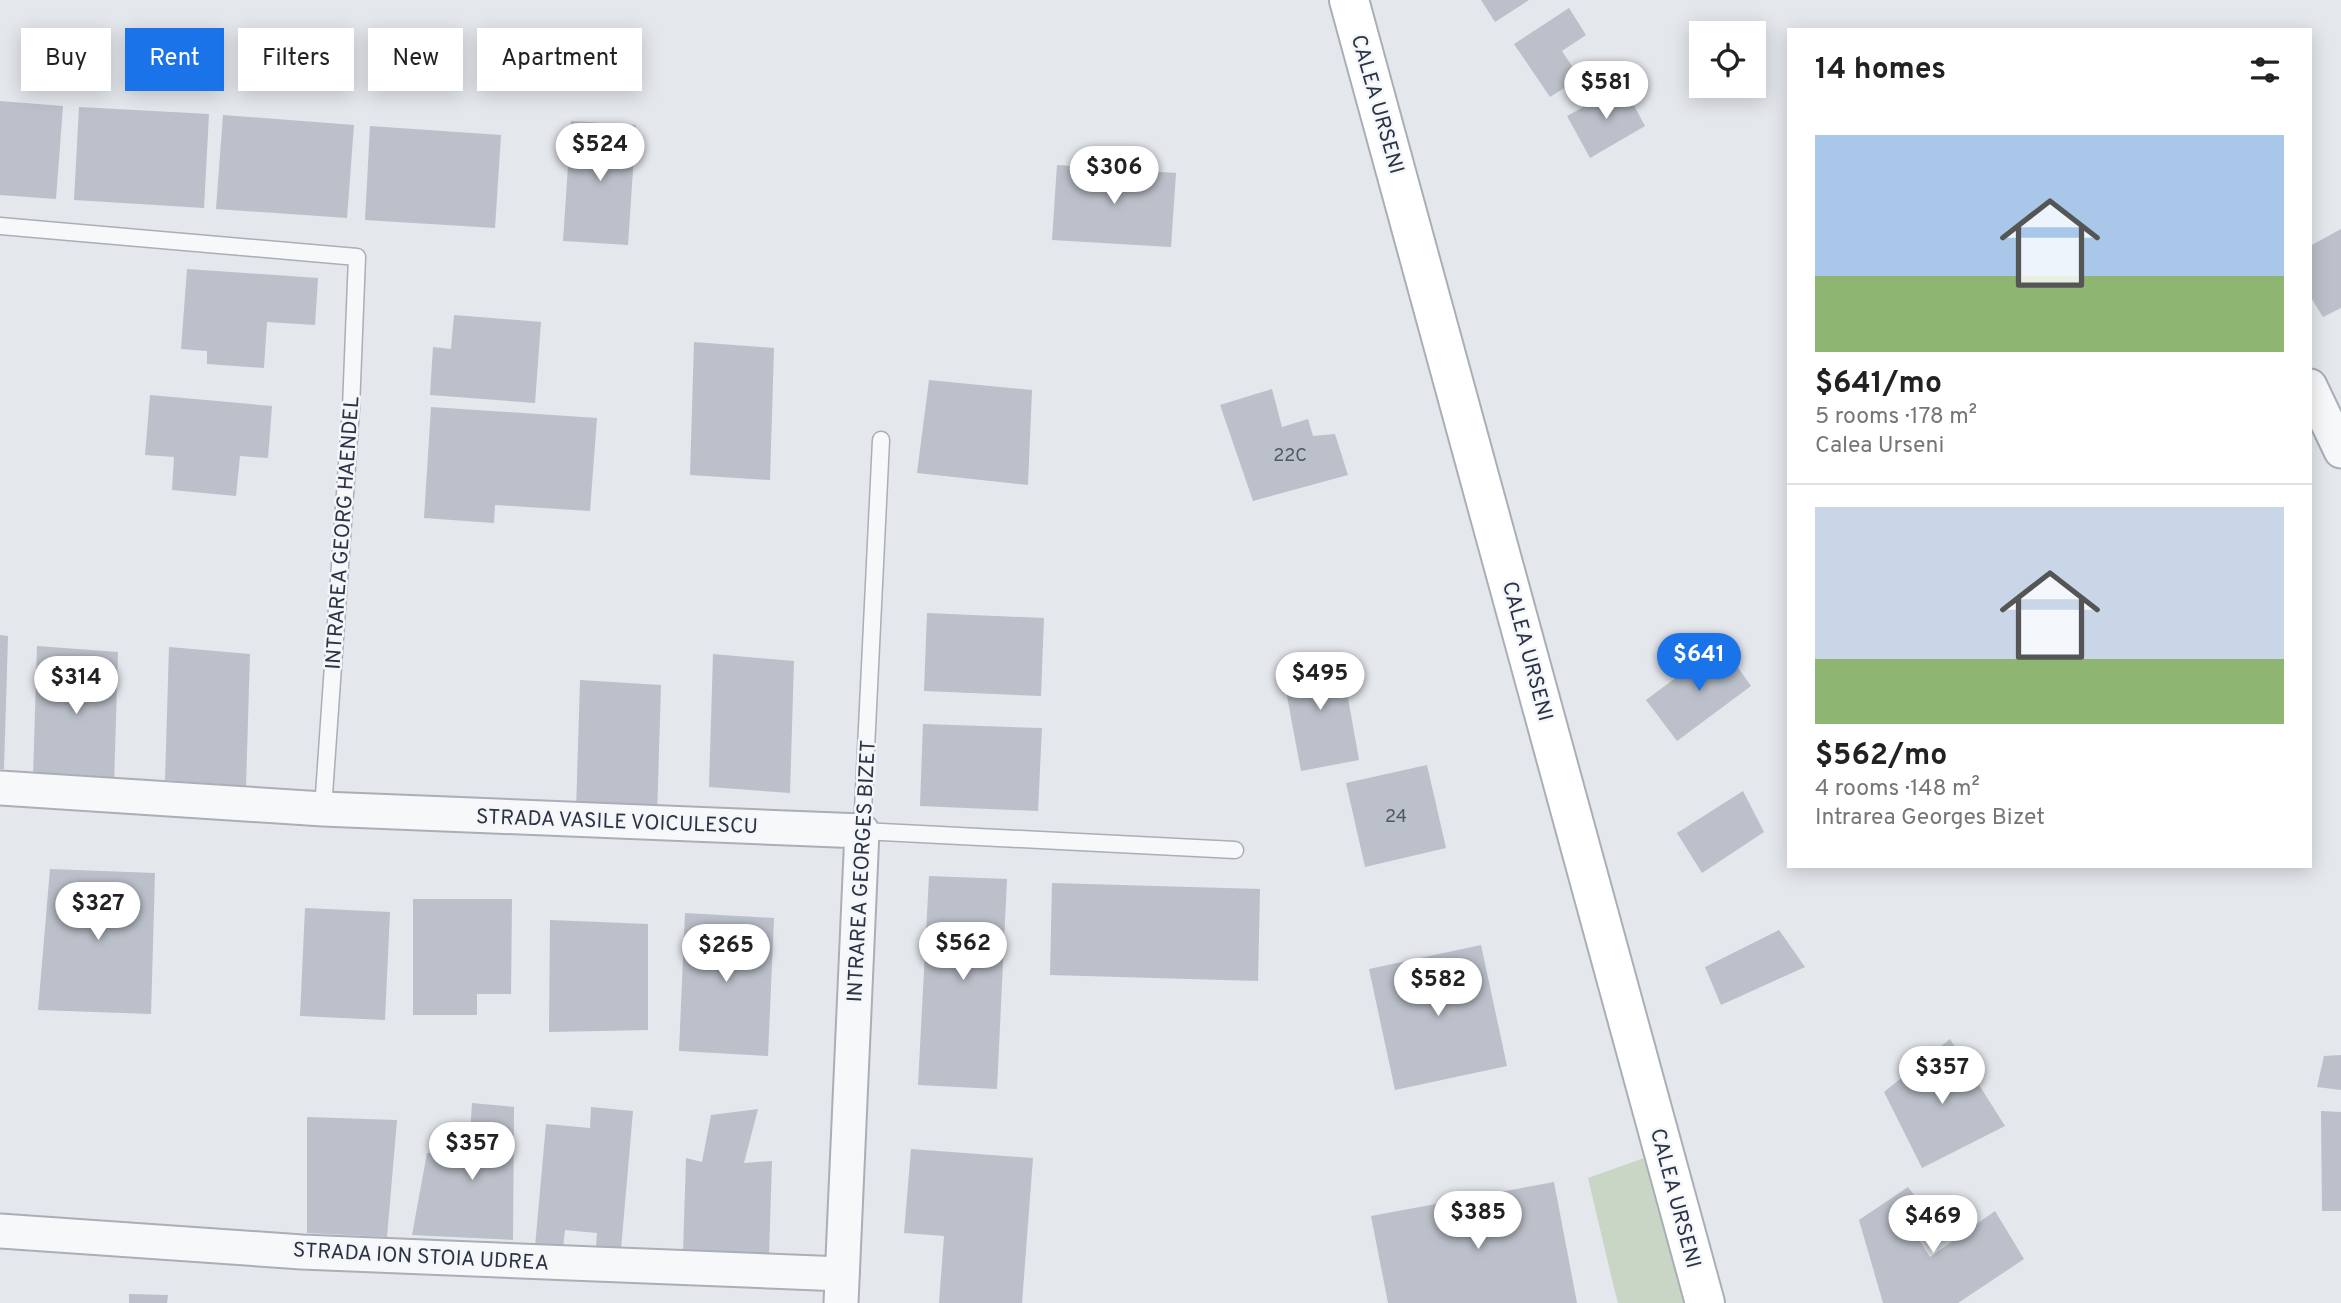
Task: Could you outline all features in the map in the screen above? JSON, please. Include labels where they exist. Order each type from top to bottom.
[{"type":"street","name":"CALEA URSENI","points":[[1349,0],[1705,1303]]},
{"type":"street","points":[[2312,390],[2341,451]]},
{"type":"street","name":"STRADA VASILE VOICULESCU","points":[[0,788],[323,809],[862,831]]},
{"type":"street","name":"INTRAREA GEORGES BIZET","points":[[842,1289],[862,831]]},
{"type":"street","name":"STRADA ION STOIA UDREA","points":[[0,1231],[842,1289]]},
{"type":"lane","name":"INTRAREA GEORG HAENDEL","points":[[0,226],[357,257],[351,408],[323,809]]},
{"type":"lane","name":"INTRAREA GEORGES BIZET","points":[[862,831],[881,440]]},
{"type":"lane","name":"STRADA VASILE VOICULESCU","points":[[862,831],[1235,850]]},
{"type":"green space","points":[[1647,1157],[1686,1303],[1618,1303],[1615,1292],[1588,1178]]},
{"type":"building","points":[[1481,0],[1529,0],[1495,22]]},
{"type":"building","points":[[1569,8],[1586,35],[1562,51],[1580,78],[1550,97],[1514,44]]},
{"type":"building","points":[[1623,85],[1645,126],[1590,158],[1567,116]]},
{"type":"building","points":[[0,101],[63,106],[56,199],[0,195]]},
{"type":"building","points":[[79,107],[209,114],[204,208],[74,200]]},
{"type":"building","points":[[223,115],[354,125],[347,218],[216,209]]},
{"type":"building","points":[[571,121],[636,125],[628,245],[563,241]]},
{"type":"building","points":[[370,126],[501,135],[495,228],[365,220]]},
{"type":"building","points":[[1057,165],[1176,173],[1171,247],[1052,240]]},
{"type":"building","points":[[2341,229],[2341,308],[2323,317],[2312,299],[2312,245]]},
{"type":"building","points":[[187,269],[318,278],[315,325],[267,322],[264,368],[207,364],[207,351],[181,349]]},
{"type":"building","points":[[454,315],[541,322],[535,403],[430,395],[433,347],[451,349]]},
{"type":"building","points":[[694,342],[774,348],[770,480],[690,475]]},
{"type":"building","points":[[929,380],[1032,390],[1028,485],[917,473]]},
{"type":"building","points":[[1272,389],[1282,427],[1308,419],[1313,436],[1335,434],[1348,475],[1253,501],[1220,405]]},
{"type":"building","points":[[150,395],[272,406],[268,458],[240,456],[236,496],[172,490],[174,457],[145,455]]},
{"type":"building","points":[[431,407],[597,418],[590,511],[495,505],[494,523],[424,518]]},
{"type":"building","points":[[927,613],[1044,618],[1041,696],[924,691]]},
{"type":"building","points":[[0,635],[8,636],[4,769],[0,769]]},
{"type":"building","points":[[1721,644],[1751,686],[1677,741],[1646,700]]},
{"type":"building","points":[[37,646],[118,652],[114,785],[33,779]]},
{"type":"building","points":[[169,647],[250,654],[246,786],[165,780]]},
{"type":"building","points":[[1340,653],[1359,760],[1301,771],[1281,664]]},
{"type":"building","points":[[713,654],[794,661],[790,793],[709,787]]},
{"type":"building","points":[[580,680],[661,685],[657,818],[576,812]]},
{"type":"building","points":[[923,724],[1042,728],[1038,811],[920,806]]},
{"type":"building","points":[[1427,765],[1446,848],[1365,867],[1346,783]]},
{"type":"building","points":[[1743,791],[1764,832],[1702,873],[1677,833]]},
{"type":"building","points":[[50,869],[155,873],[151,1014],[38,1010]]},
{"type":"building","points":[[929,876],[1007,879],[997,1089],[918,1085]]},
{"type":"building","points":[[1052,883],[1260,889],[1258,981],[1050,975]]},
{"type":"building","points":[[413,899],[512,899],[511,994],[477,994],[477,1015],[413,1015]]},
{"type":"building","points":[[305,908],[390,912],[385,1020],[300,1016]]},
{"type":"building","points":[[685,913],[774,918],[768,1056],[679,1051]]},
{"type":"building","points":[[550,920],[648,924],[648,1030],[549,1032]]},
{"type":"building","points":[[1779,930],[1805,967],[1721,1005],[1705,967]]},
{"type":"building","points":[[1481,945],[1507,1066],[1395,1090],[1369,969]]},
{"type":"building","points":[[1950,1039],[2005,1126],[1922,1168],[1884,1092]]},
{"type":"building","points":[[2341,1055],[2341,1090],[2317,1087],[2324,1056]]},
{"type":"building","points":[[472,1103],[514,1107],[513,1240],[412,1235],[427,1153],[469,1152]]},
{"type":"building","points":[[591,1107],[633,1111],[621,1249],[596,1247],[597,1233],[565,1230],[563,1249],[535,1247],[546,1124],[590,1128]]},
{"type":"building","points":[[758,1109],[744,1163],[772,1161],[769,1255],[683,1252],[686,1158],[702,1162],[711,1115]]},
{"type":"building","points":[[2321,1111],[2341,1112],[2341,1211],[2322,1211]]},
{"type":"building","points":[[307,1117],[397,1120],[387,1237],[307,1233]]},
{"type":"building","points":[[911,1149],[1033,1158],[1022,1303],[939,1303],[944,1236],[904,1233]]},
{"type":"building","points":[[1554,1182],[1577,1303],[1388,1303],[1371,1216]]},
{"type":"building","points":[[1908,1187],[1928,1213],[1913,1231],[1930,1257],[1995,1211],[2024,1259],[1958,1303],[1883,1303],[1859,1220]]},
{"type":"building","points":[[129,1294],[168,1295],[167,1303],[129,1303]]}]
